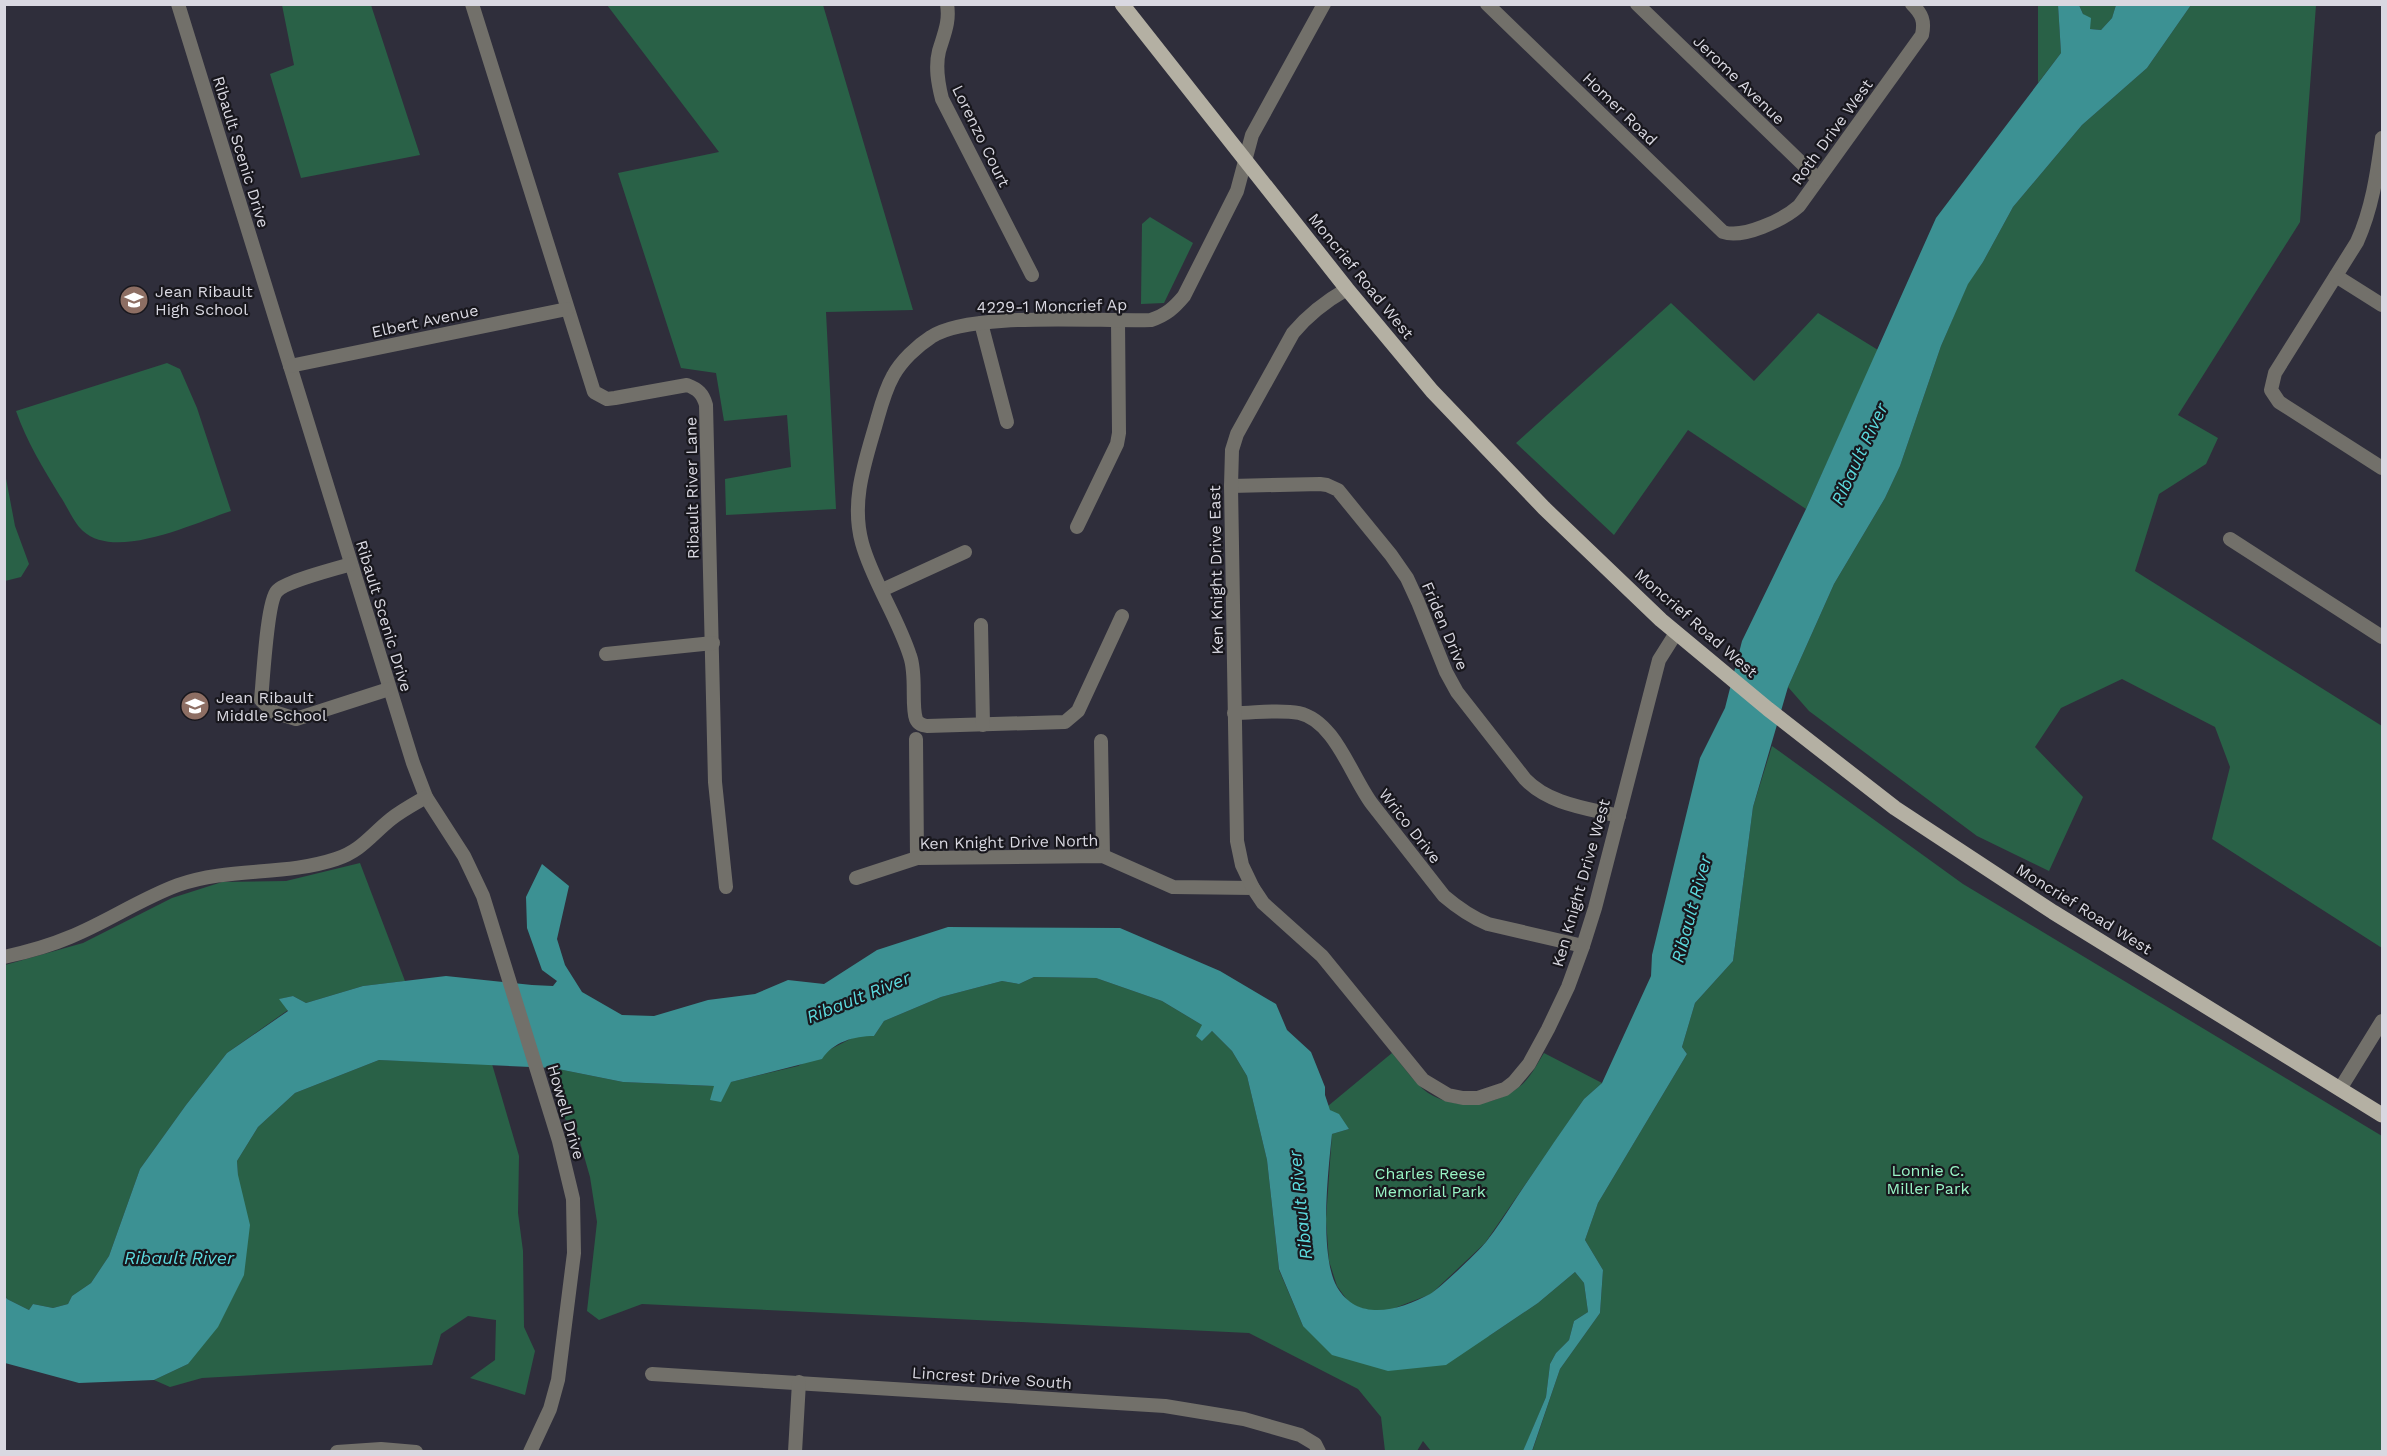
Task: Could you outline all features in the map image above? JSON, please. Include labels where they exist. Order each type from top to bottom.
[{"type":"main road","name":"Moncrief Road West","points":[[1122,4],[1347,289],[1432,391],[1602,565],[1676,633],[1895,808],[1979,865],[2382,1114]]},
{"type":"street","name":"Ribault Scenic Drive","points":[[178,4],[389,689],[426,797]]},
{"type":"street","name":"Ribault River Lane","points":[[472,4],[594,392],[599,396],[615,398],[687,385],[696,388],[703,396],[706,405],[715,782],[726,887]]},
{"type":"street","name":"Lorenzo Court","points":[[946,4],[948,24],[937,62],[942,99],[1032,275]]},
{"type":"street","name":"4229-1 Moncrief Ap","points":[[983,725],[927,726],[919,723],[915,716],[915,677],[910,657],[861,540],[857,500],[885,392],[900,366],[929,337],[940,331],[981,323],[1013,320],[1151,321],[1174,309],[1184,296],[1237,191],[1252,135],[1324,4]]},
{"type":"street","name":"Homer Road","points":[[1487,4],[1723,232],[1731,234]]},
{"type":"street","name":"Jerome Avenue","points":[[1637,4],[1818,179]]},
{"type":"street","name":"Roth Drive West","points":[[1731,234],[1788,216],[1799,206],[1922,35],[1924,24],[1917,9]]},
{"type":"street","points":[[2382,141],[2366,222],[2357,242],[2275,373],[2271,390],[2279,402],[2382,468]]},
{"type":"street","points":[[2336,276],[2382,305]]},
{"type":"street","name":"Ken Knight Drive East","points":[[1252,888],[1242,865],[1237,841],[1232,450],[1237,434],[1285,347],[1302,323],[1328,300],[1347,289]]},
{"type":"street","name":"Elbert Avenue","points":[[290,366],[567,309]]},
{"type":"street","points":[[1077,527],[1117,444],[1119,433],[1118,321]]},
{"type":"street","points":[[981,323],[1007,422]]},
{"type":"street","name":"Friden Drive","points":[[1231,486],[1320,484],[1338,490],[1407,578],[1446,672],[1457,692],[1525,779],[1538,791],[1554,799],[1619,816]]},
{"type":"street","points":[[2230,539],[2382,637]]},
{"type":"street","points":[[882,590],[965,552]]},
{"type":"street","points":[[351,564],[277,590],[271,605],[261,700],[274,712],[296,720],[389,689]]},
{"type":"street","points":[[981,625],[983,725],[1059,724],[1072,719],[1078,711],[1122,616]]},
{"type":"street","name":"Ken Knight Drive West","points":[[1252,888],[1263,903],[1322,956],[1423,1080],[1448,1095],[1463,1098],[1479,1098],[1505,1089],[1521,1074],[1548,1029],[1568,987],[1583,946],[1659,660],[1676,633]]},
{"type":"street","points":[[606,654],[713,643]]},
{"type":"street","name":"Wrico Drive","points":[[1234,713],[1296,713],[1315,720],[1329,732],[1361,789],[1444,896],[1475,919],[1488,924],[1583,946]]},
{"type":"street","points":[[916,739],[917,858]]},
{"type":"street","points":[[1101,741],[1103,856]]},
{"type":"street","points":[[4,957],[72,937],[179,885],[234,872],[311,865],[336,859],[355,851],[390,820],[426,797]]},
{"type":"street","name":"Howell Drive","points":[[426,797],[464,856],[483,896],[559,1141],[573,1199],[574,1253],[558,1380],[550,1409],[530,1452]]},
{"type":"street","name":"Ken Knight Drive North","points":[[856,878],[917,858],[1103,856],[1173,887],[1252,888]]},
{"type":"street","points":[[2340,1089],[2382,1021]]},
{"type":"street","name":"Lincrest Drive South","points":[[652,1374],[1165,1406],[1244,1419],[1300,1435],[1315,1444],[1319,1452]]},
{"type":"street","points":[[795,1452],[799,1382]]},
{"type":"street","points":[[337,1452],[381,1449],[416,1452]]},
{"type":"green space","points":[[282,5],[371,5],[420,155],[301,178],[270,74],[294,65]]},
{"type":"green space","points":[[607,5],[823,5],[913,310],[826,312],[836,509],[726,515],[725,479],[791,467],[787,415],[724,421],[716,373],[681,368],[618,173],[719,152]]},
{"type":"green space","points":[[2038,5],[2058,5],[2061,53],[2038,83]]},
{"type":"green space","points":[[2079,5],[2116,5],[2112,18],[2101,30],[2090,29]]},
{"type":"green space","points":[[2191,5],[2316,5],[2300,222],[2178,415],[2218,438],[2206,464],[2159,494],[2135,571],[2382,726],[2382,948],[2212,839],[2230,767],[2215,727],[2122,679],[2061,708],[2035,747],[2083,797],[2049,871],[1977,836],[1809,711],[1788,687],[1834,584],[1885,498],[1900,466],[1941,346],[1968,283],[1983,262],[2013,207],[2082,125],[2147,68]]},
{"type":"green space","points":[[1150,217],[1193,243],[1164,303],[1141,304],[1142,224]]},
{"type":"green space","points":[[1671,303],[1754,381],[1818,313],[1878,350],[1806,509],[1688,430],[1614,535],[1516,443]]},
{"type":"green space","points":[[167,363],[180,369],[197,408],[231,511],[156,537],[115,542],[97,539],[83,531],[74,519],[36,455],[16,411]]},
{"type":"green space","points":[[5,473],[15,526],[29,564],[21,577],[5,581]]},
{"type":"green space","name":"Lonnie C. Miller Park","points":[[1772,746],[1963,884],[2382,1136],[2382,1451],[1532,1452],[1560,1369],[1600,1313],[1603,1270],[1585,1240],[1598,1203],[1687,1054],[1682,1047],[1695,1003],[1733,961],[1753,807]]},
{"type":"green space","points":[[360,863],[405,981],[363,986],[306,1003],[293,996],[280,999],[288,1010],[227,1053],[140,1169],[109,1256],[91,1283],[72,1296],[68,1304],[53,1308],[33,1304],[29,1310],[7,1299],[5,1294],[5,965],[83,943],[172,898],[222,882],[286,881]]},
{"type":"green space","points":[[1034,977],[1096,978],[1162,1001],[1202,1025],[1202,1041],[1212,1031],[1232,1051],[1247,1076],[1267,1160],[1279,1270],[1303,1326],[1489,1336],[1538,1303],[1575,1272],[1584,1283],[1588,1312],[1574,1321],[1569,1340],[1556,1353],[1550,1364],[1546,1397],[1523,1452],[1431,1451],[1423,1441],[1417,1451],[1385,1451],[1381,1417],[1358,1389],[1249,1333],[642,1304],[599,1320],[587,1311],[597,1222],[590,1177],[576,1128],[565,1119],[553,1068],[623,1082],[714,1086],[798,1066],[856,1036],[874,1036],[884,1021],[941,997],[1002,981],[1019,984]]},
{"type":"green space","name":"Charles Reese Memorial Park","points":[[1392,1053],[1423,1089],[1445,1101],[1458,1104],[1484,1103],[1508,1094],[1527,1080],[1544,1053],[1602,1083],[1584,1099],[1485,1243],[1431,1294],[1387,1311],[1369,1311],[1350,1304],[1337,1286],[1329,1261],[1326,1219],[1332,1134],[1349,1129],[1328,1106]]},
{"type":"green space","points":[[379,1060],[492,1064],[519,1156],[518,1213],[523,1251],[524,1327],[535,1351],[525,1395],[470,1378],[495,1360],[496,1320],[468,1316],[441,1334],[432,1365],[202,1378],[170,1387],[154,1380],[188,1364],[238,1175],[237,1161],[258,1127],[295,1093]]},
{"type":"water","name":"Ribault River","points":[[2058,5],[2079,5],[2083,14],[2091,18],[2090,29],[2101,30],[2112,18],[2116,5],[2191,5],[2147,68],[2082,125],[2013,207],[1983,262],[1968,284],[1941,346],[1900,466],[1885,498],[1834,584],[1788,687],[1753,807],[1733,961],[1695,1003],[1682,1047],[1687,1054],[1598,1203],[1585,1240],[1603,1270],[1600,1313],[1560,1369],[1532,1451],[1523,1451],[1546,1397],[1550,1364],[1556,1353],[1569,1340],[1574,1321],[1588,1312],[1584,1283],[1575,1272],[1538,1303],[1446,1365],[1388,1371],[1332,1355],[1303,1326],[1279,1269],[1267,1160],[1247,1076],[1232,1051],[1212,1031],[1202,1041],[1196,1036],[1202,1025],[1162,1001],[1096,978],[1034,977],[1019,984],[1002,981],[941,997],[884,1021],[874,1036],[859,1037],[838,1044],[822,1059],[731,1082],[721,1102],[710,1100],[714,1086],[623,1082],[553,1068],[379,1060],[295,1093],[258,1127],[237,1161],[238,1175],[250,1225],[244,1275],[218,1327],[188,1364],[154,1380],[79,1383],[5,1363],[4,1294],[7,1299],[29,1310],[33,1304],[53,1308],[68,1304],[72,1296],[91,1283],[109,1256],[140,1169],[227,1053],[288,1011],[279,999],[293,996],[306,1003],[363,986],[446,976],[553,986],[557,981],[542,970],[527,928],[526,897],[542,864],[569,886],[557,939],[565,965],[582,992],[622,1015],[654,1016],[708,1000],[755,994],[788,980],[824,984],[877,950],[948,927],[1120,928],[1220,971],[1276,1004],[1287,1030],[1311,1052],[1325,1087],[1330,1110],[1339,1114],[1349,1129],[1332,1134],[1329,1169],[1326,1235],[1331,1273],[1337,1287],[1356,1306],[1380,1310],[1406,1305],[1430,1294],[1486,1242],[1584,1099],[1602,1083],[1651,976],[1652,955],[1700,758],[1725,708],[1742,641],[1806,509],[1936,218],[2061,53]]},
{"type":"place","name":"Jean Ribault High School","points":[[134,300]]},
{"type":"place","name":"Jean Ribault Middle School","points":[[195,706]]}]
